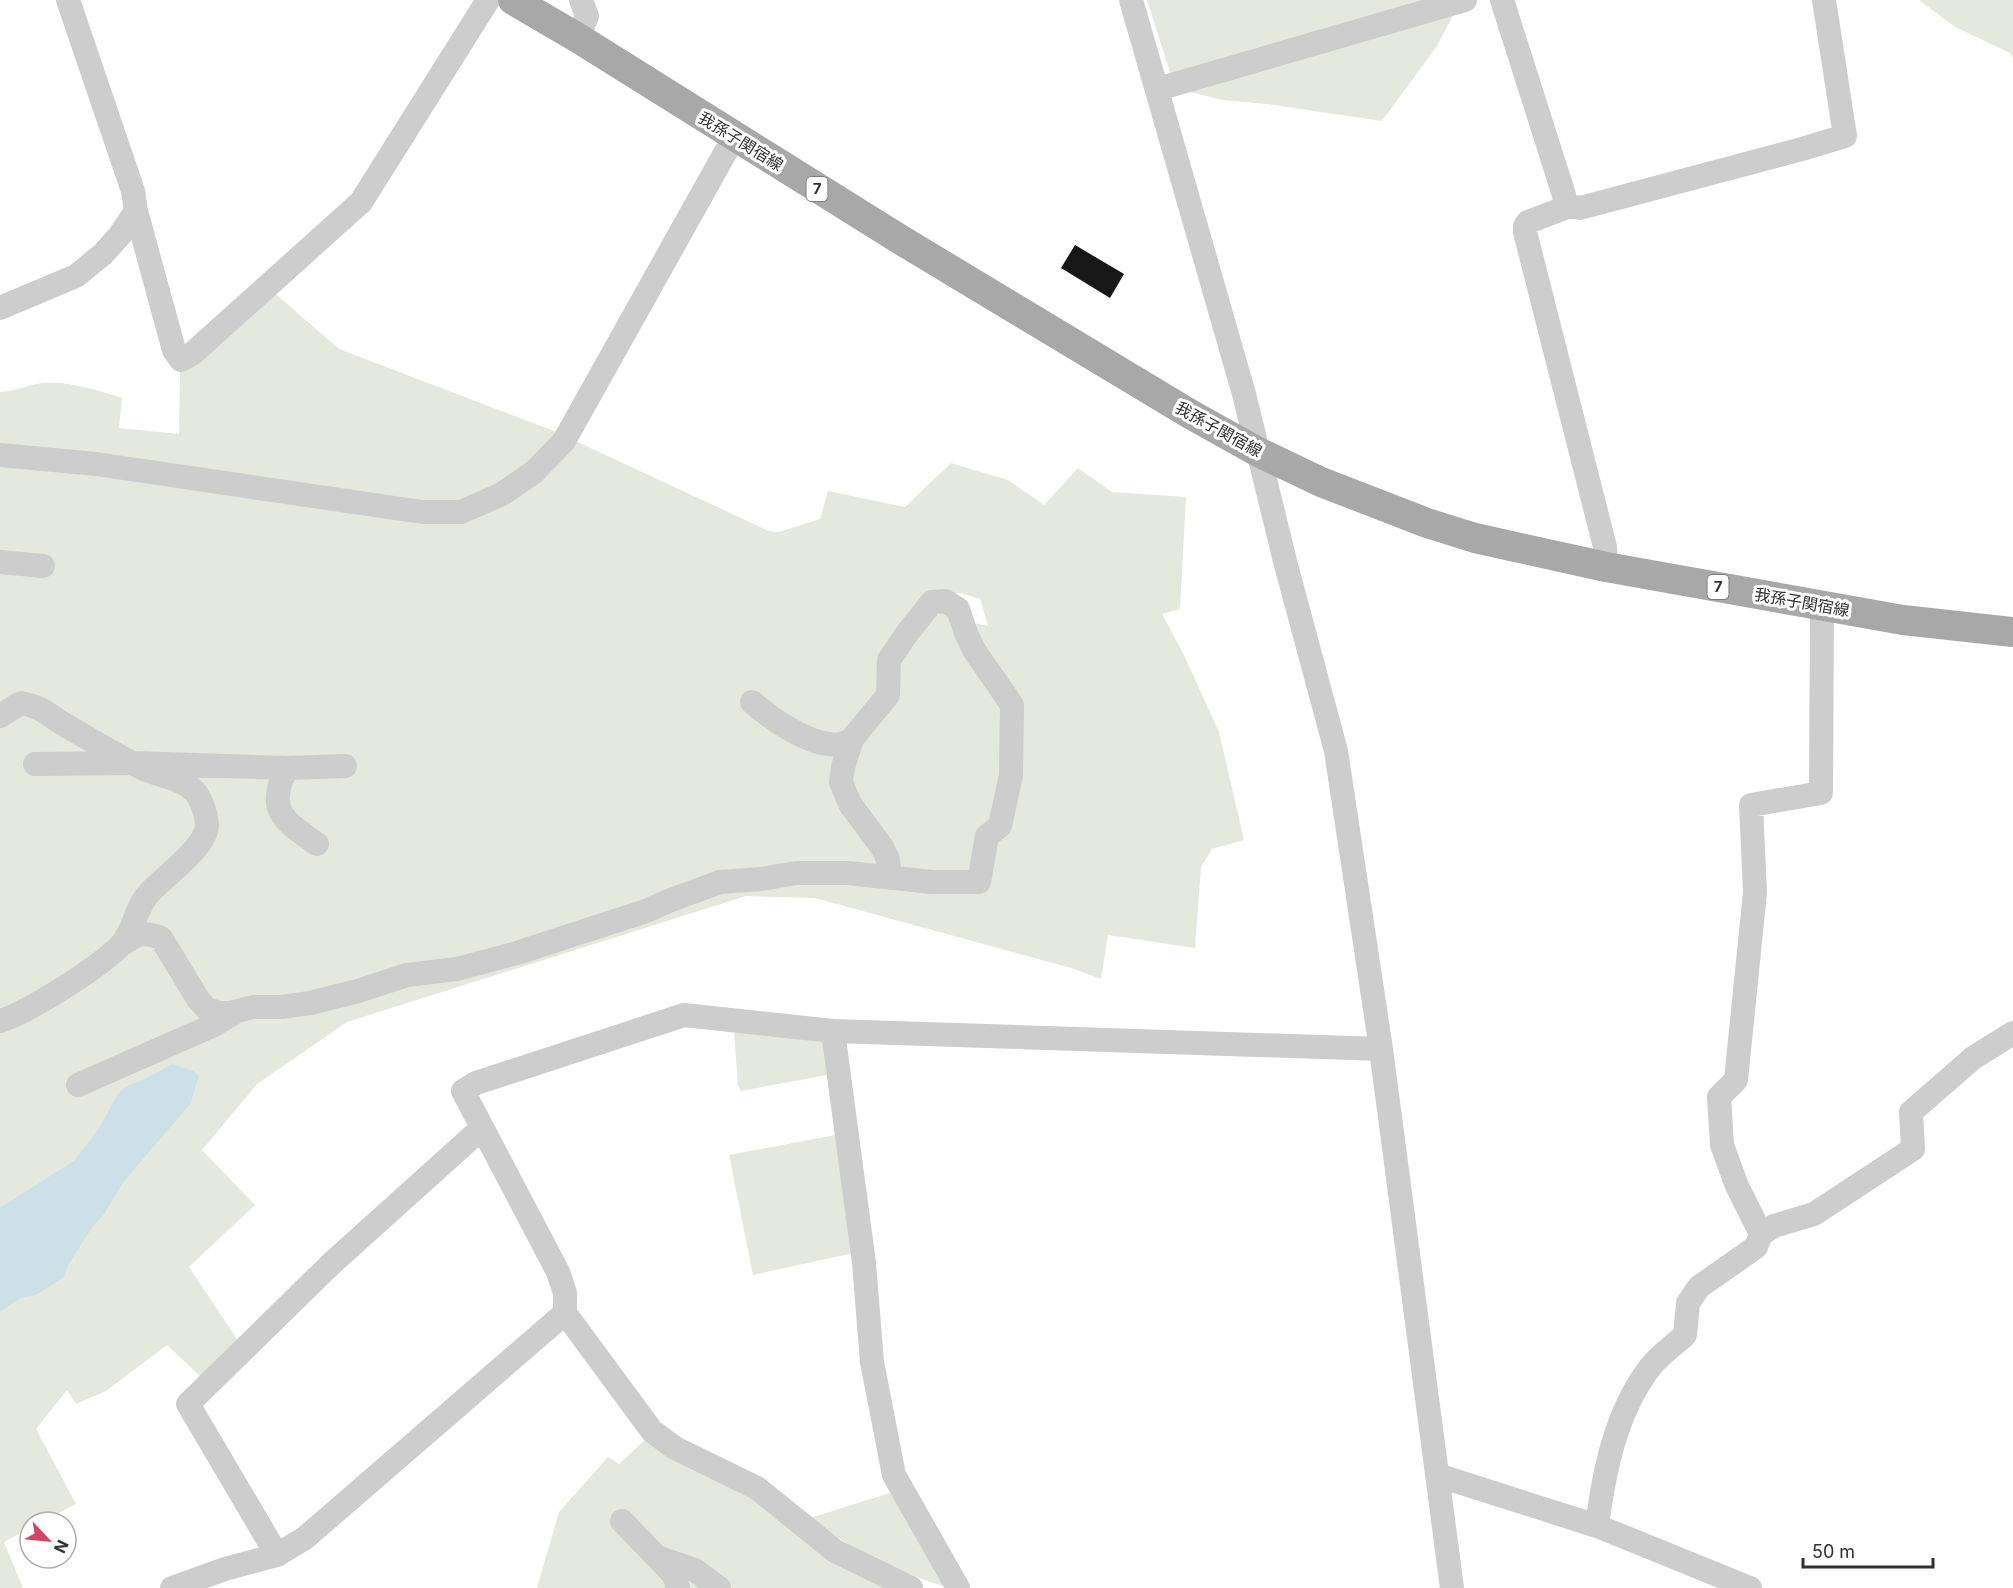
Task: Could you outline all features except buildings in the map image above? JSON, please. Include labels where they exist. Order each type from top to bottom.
[{"type":"main road","name":"我孫子関宿線","points":[[513,0],[578,38],[1005,304],[1190,414],[1258,452],[1321,482],[1426,523],[1475,538],[1606,567],[1903,620],[2013,632]]},
{"type":"street","points":[[68,0],[133,191],[136,211],[174,350],[181,360],[192,354],[361,202],[488,0]]},
{"type":"street","points":[[578,38],[587,16],[581,0]]},
{"type":"street","points":[[1131,0],[1238,374],[1336,751],[1381,1049],[1452,1588]]},
{"type":"street","points":[[1158,90],[1465,0]]},
{"type":"street","points":[[1502,0],[1564,195],[1565,205],[1562,209],[1528,222],[1525,232],[1605,547],[1606,567]]},
{"type":"street","points":[[1565,205],[1580,208],[1802,149],[1845,135],[1824,0]]},
{"type":"street","points":[[0,455],[96,464],[422,512],[461,512],[502,494],[534,472],[564,441],[734,137]]},
{"type":"street","points":[[0,308],[76,276],[103,254],[120,235],[136,211]]},
{"type":"street","points":[[0,562],[43,566]]},
{"type":"street","points":[[122,944],[141,933],[161,938],[198,999],[207,1009],[219,1013],[253,1006],[282,1007],[310,1003],[358,992],[407,975],[457,969],[517,953],[646,911],[720,882],[761,879],[796,873],[848,873],[891,878],[932,882],[979,882],[987,836],[1000,826],[1011,775],[1012,705],[974,650],[958,609],[945,601],[932,602],[889,660],[888,694],[852,739],[843,766],[841,782],[850,804],[882,847],[891,878]]},
{"type":"street","points":[[1761,1234],[1737,1186],[1722,1145],[1719,1097],[1736,1080],[1755,891],[1751,805],[1821,793],[1822,606]]},
{"type":"street","points":[[752,702],[786,727],[824,744],[840,744],[852,739]]},
{"type":"street","points":[[0,716],[21,703],[45,710],[62,724],[146,770],[172,778],[193,789],[201,801],[207,825],[201,843],[148,894],[136,914],[127,937],[119,948],[63,988],[0,1021]]},
{"type":"street","points":[[35,764],[134,763],[286,768],[345,766]]},
{"type":"street","points":[[286,768],[278,784],[277,797],[281,815],[296,830],[317,844]]},
{"type":"street","points":[[188,1036],[198,1015],[198,999]]},
{"type":"street","points":[[78,1085],[214,1025],[239,1010]]},
{"type":"street","points":[[911,1588],[835,1551],[757,1488],[675,1449],[652,1431],[565,1313],[565,1293],[558,1272],[463,1090],[476,1083],[684,1014],[833,1031],[1381,1049]]},
{"type":"street","points":[[833,1031],[864,1263],[872,1362],[894,1475],[957,1588]]},
{"type":"street","points":[[1597,1526],[1608,1455],[1630,1400],[1649,1368],[1685,1335],[1688,1303],[1700,1287],[1756,1247],[1761,1234],[1774,1226],[1814,1214],[1913,1149],[1911,1112],[1973,1058],[2013,1033]]},
{"type":"street","points":[[277,1555],[188,1404],[331,1264],[482,1128]]},
{"type":"street","points":[[172,1588],[225,1569],[277,1555],[305,1538],[565,1313]]},
{"type":"street","points":[[1437,1475],[1597,1526],[1750,1588]]},
{"type":"street","points":[[622,1521],[679,1584]]},
{"type":"street","points":[[655,1556],[695,1570],[719,1588]]},
{"type":"shaded area","points":[[1147,0],[1449,0],[1459,4],[1437,46],[1382,121],[1267,104],[1222,100],[1175,88]]},
{"type":"shaded area","points":[[1919,0],[2013,0],[2013,59],[2010,53],[1955,27]]},
{"type":"shaded area","points":[[269,288],[339,349],[554,431],[769,531],[779,532],[820,519],[828,491],[905,507],[951,463],[1008,480],[1044,505],[1078,468],[1112,492],[1186,497],[1180,609],[1162,614],[1183,653],[1219,732],[1244,840],[1212,849],[1201,867],[1195,948],[1108,935],[1101,979],[1071,968],[815,898],[746,896],[347,1022],[257,1084],[202,1150],[255,1205],[189,1267],[241,1345],[204,1380],[167,1345],[106,1391],[76,1404],[67,1390],[36,1429],[76,1504],[64,1510],[18,1510],[18,1534],[4,1542],[23,1588],[0,1588],[0,392],[42,383],[63,383],[83,387],[122,398],[119,428],[179,434],[180,371]],"holes":[[[934,593],[960,593],[980,599],[988,626],[957,619]]]},
{"type":"shaded area","points":[[734,1033],[821,1034],[833,1074],[741,1091],[738,1086]]},
{"type":"shaded area","points":[[841,1134],[858,1252],[753,1275],[729,1155]]},
{"type":"shaded area","points":[[646,1439],[736,1488],[891,1588],[537,1588],[559,1512],[608,1457],[619,1464]]},
{"type":"shaded area","points":[[896,1491],[950,1588],[913,1576],[859,1551],[810,1518]]},
{"type":"water","points":[[172,1064],[193,1071],[199,1076],[190,1104],[124,1181],[68,1265],[64,1277],[36,1295],[20,1298],[0,1312],[0,1208],[75,1160],[100,1127],[117,1095],[125,1087]]}]
